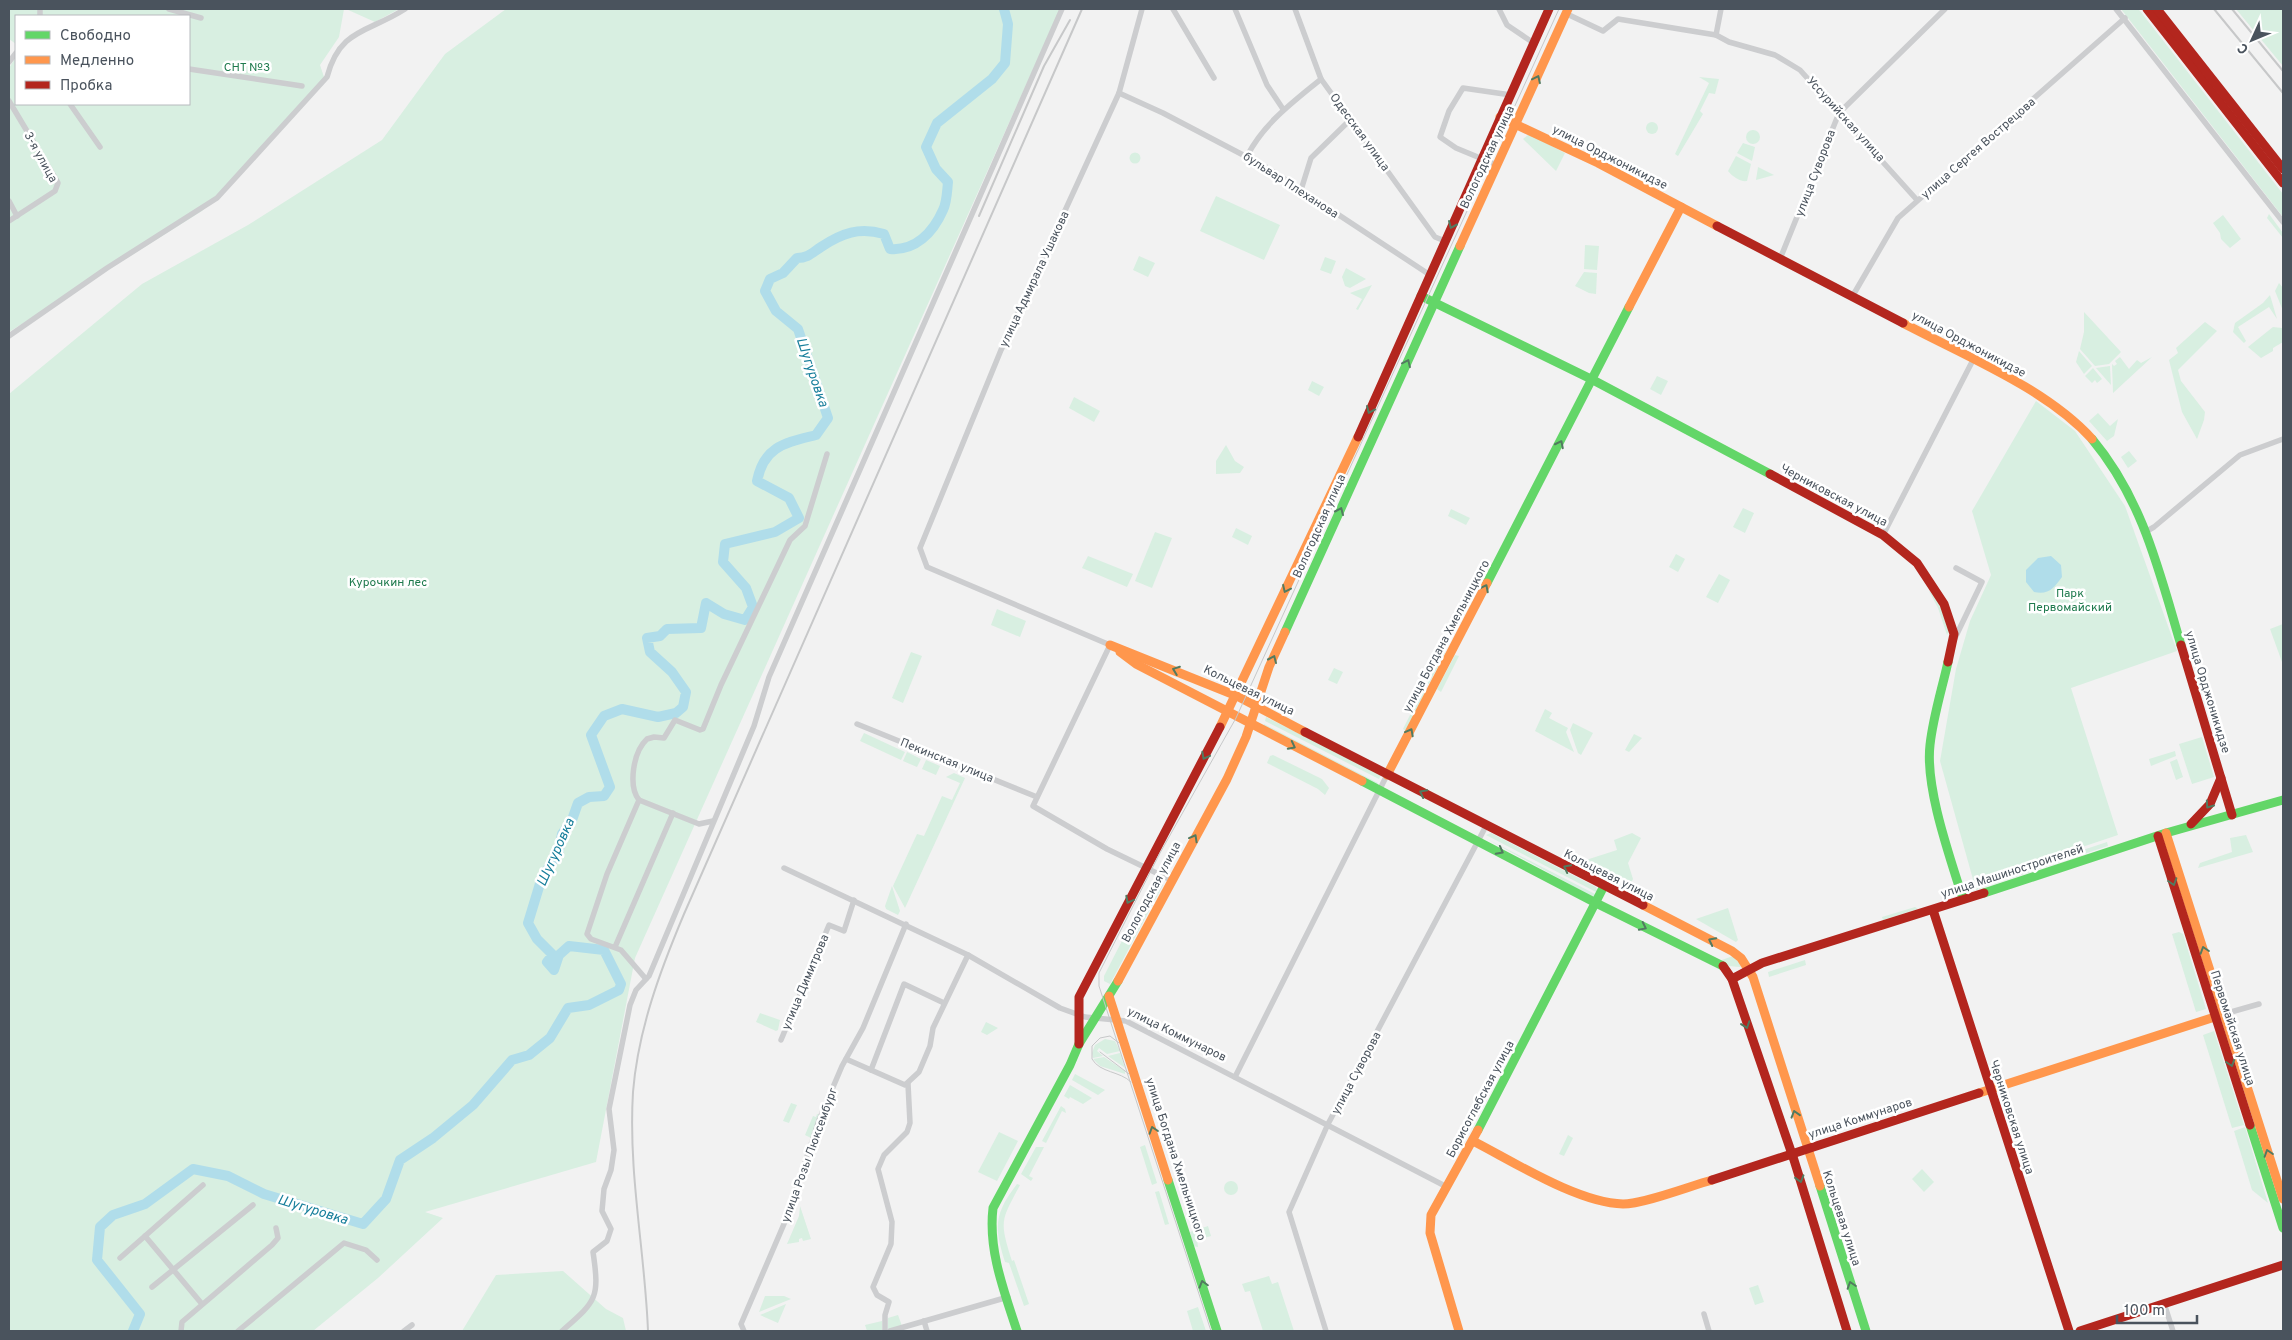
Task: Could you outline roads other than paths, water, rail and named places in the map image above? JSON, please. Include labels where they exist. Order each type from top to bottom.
[{"type":"main road","name":"Вологодская улица","points":[[1079,1044],[1079,997],[1083,988],[1237,696],[1390,366],[1549,9]]},
{"type":"main road","points":[[2147,9],[2283,183]]},
{"type":"main road","points":[[2157,9],[2283,169]]},
{"type":"main road","name":"Вологодская улица","points":[[1018,1331],[991,1239],[990,1220],[993,1208],[1070,1065],[1079,1044],[1110,996],[1170,880],[1227,779],[1244,742],[1269,667],[1567,12]]},
{"type":"main road","name":"улица Орджоникидзе","points":[[1500,117],[1681,207],[2038,394],[2063,409],[2081,425],[2108,456],[2132,495],[2147,531],[2232,815]]},
{"type":"main road","name":"улица Богдана Хмельницкого","points":[[1387,775],[1681,207]]},
{"type":"main road","name":"Черниковская улица","points":[[1421,296],[1593,380],[1882,535],[1917,563],[1928,577],[1950,618],[1954,634],[1930,745],[1930,767],[1941,826],[1963,899]]},
{"type":"main road","name":"Кольцевая улица","points":[[1110,645],[1237,696],[1387,775],[1732,951],[1750,970],[1866,1331]]},
{"type":"main road","name":"Кольцевая улица","points":[[1110,645],[1136,664],[1249,724],[1478,840],[1596,903],[1724,966],[1732,979],[1791,1153],[1847,1331]]},
{"type":"main road","points":[[2188,826],[2211,804],[2219,788],[2221,777]]},
{"type":"main road","name":"улица Машиностроителей","points":[[1732,979],[1762,963],[1933,910],[2162,834],[2283,800]]},
{"type":"main road","name":"Первомайская улица","points":[[2162,834],[2220,1015],[2283,1199]]},
{"type":"main road","name":"Борисоглебская улица","points":[[1459,1331],[1430,1233],[1431,1215],[1473,1141],[1604,886]]},
{"type":"main road","name":"Черниковская улица","points":[[1933,910],[2069,1331]]},
{"type":"main road","name":"улица Богдана Хмельницкого","points":[[1110,996],[1217,1331]]},
{"type":"main road","name":"Первомайская улица","points":[[2220,1015],[2283,1228]]},
{"type":"main road","name":"улица Коммунаров","points":[[1473,1141],[1580,1195],[1624,1204],[1667,1194],[2220,1015]]},
{"type":"main road","points":[[2080,1331],[2283,1265]]},
{"type":"street","points":[[169,9],[190,15]]},
{"type":"street","points":[[9,336],[107,268],[217,198],[327,77],[332,58],[338,48],[358,32],[388,20],[405,9]]},
{"type":"street","points":[[562,1331],[586,1310],[596,1295],[593,1252],[607,1240],[611,1229],[602,1211],[604,1189],[611,1170],[614,1150],[609,1109],[630,1005],[636,990],[646,979],[754,726],[769,677],[1062,9]]},
{"type":"street","name":"улица Адмирала Ушакова","points":[[920,548],[1001,350],[1119,93],[1142,9]]},
{"type":"street","points":[[1173,9],[1214,78]]},
{"type":"street","points":[[1235,9],[1267,85],[1283,110]]},
{"type":"street","name":"Одесская улица","points":[[1295,9],[1322,79],[1436,237],[1445,241]]},
{"type":"street","points":[[1499,9],[1507,25],[1535,44]]},
{"type":"street","points":[[1716,35],[1721,9]]},
{"type":"street","name":"улица Суворова","points":[[1780,259],[1840,112],[1945,9]]},
{"type":"street","points":[[2116,9],[2125,18],[2283,222]]},
{"type":"street","name":"Уссурийская улица","points":[[1567,12],[1603,31],[1618,19],[1716,35],[1729,42],[1775,55],[1792,64],[1808,77],[1917,200]]},
{"type":"street","points":[[190,15],[200,18]]},
{"type":"street","name":"улица Сергея Вострецова","points":[[1852,296],[1898,218],[2125,18]]},
{"type":"street","points":[[190,69],[302,86]]},
{"type":"street","points":[[1247,156],[1256,140],[1283,110],[1322,79]]},
{"type":"street","points":[[1496,165],[1456,148],[1440,137],[1450,111],[1463,88],[1511,95]]},
{"type":"street","name":"бульвар Плеханова","points":[[1119,93],[1247,156],[1417,266],[1432,270]]},
{"type":"street","name":"3-я улица","points":[[9,102],[58,184],[55,191],[9,221]]},
{"type":"street","points":[[71,105],[100,147]]},
{"type":"street","points":[[1301,190],[1311,158],[1351,119]]},
{"type":"street","points":[[9,201],[17,216]]},
{"type":"street","points":[[1882,535],[1973,360]]},
{"type":"street","points":[[2147,531],[2240,455],[2283,439]]},
{"type":"street","points":[[714,821],[699,824],[638,800],[633,791],[633,777],[642,746],[651,737],[664,738],[675,720],[700,730],[703,729],[721,684],[790,540],[805,526],[827,454]]},
{"type":"street","name":"Кольцевая улица","points":[[920,548],[927,567],[1110,645]]},
{"type":"street","points":[[1953,642],[1982,582],[1956,568]]},
{"type":"street","points":[[1110,645],[1033,806],[1146,869],[1170,880]]},
{"type":"street","name":"Пекинская улица","points":[[857,724],[1037,798]]},
{"type":"street","name":"улица Богдана Хмельницкого","points":[[1235,1077],[1387,775]]},
{"type":"street","points":[[638,800],[607,874],[587,930],[588,937],[591,939],[615,947],[626,956],[646,979]]},
{"type":"street","points":[[615,947],[673,813]]},
{"type":"street","name":"улица Суворова","points":[[1326,1331],[1290,1212],[1328,1124],[1486,826]]},
{"type":"street","name":"улица Коммунаров","points":[[784,868],[906,924],[968,955],[1060,1008],[1096,1019],[1126,1021],[1447,1187]]},
{"type":"street","name":"улица Димитрова","points":[[781,1040],[829,925],[844,931],[854,900]]},
{"type":"street","name":"улица Розы Люксембург","points":[[744,1331],[741,1324],[796,1196],[796,1190],[819,1120],[846,1059],[863,1028],[906,924]]},
{"type":"street","points":[[846,1059],[901,1085],[908,1084],[919,1072],[930,1046],[933,1028],[968,955]]},
{"type":"street","points":[[871,1070],[904,984],[944,1003]]},
{"type":"street","name":"улица Коммунаров","points":[[2220,1015],[2260,1004]]},
{"type":"street","points":[[884,1331],[885,1315],[889,1302],[877,1295],[872,1287],[891,1244],[892,1222],[878,1169],[884,1155],[907,1132],[910,1123],[908,1084]]},
{"type":"street","points":[[120,1258],[203,1185]]},
{"type":"street","points":[[152,1287],[253,1205]]},
{"type":"street","points":[[180,1331],[182,1322],[272,1246],[278,1238],[276,1228]]},
{"type":"street","points":[[145,1236],[202,1304]]},
{"type":"street","points":[[238,1331],[344,1243],[366,1250],[377,1260]]},
{"type":"street","points":[[890,1331],[1008,1297]]},
{"type":"street","points":[[2164,1303],[2173,1331]]},
{"type":"street","points":[[1704,1314],[1709,1331]]},
{"type":"street","points":[[924,1322],[927,1331]]},
{"type":"street","points":[[404,1331],[412,1325]]},
{"type":"water","points":[[2051,556],[2061,565],[2062,577],[2051,590],[2039,593],[2034,592],[2026,582],[2026,570],[2038,558]]},
{"type":"waterway","name":"Шугуровка","points":[[133,1331],[140,1314],[97,1260],[100,1227],[113,1215],[145,1204],[193,1169],[228,1176],[264,1194],[363,1224],[386,1199],[400,1160],[433,1138],[473,1105],[512,1060],[529,1055],[550,1038],[568,1008],[589,1005],[619,990],[621,984],[604,950],[569,946],[559,955],[554,970],[547,962],[553,955],[537,939],[528,923],[542,877],[558,854],[562,834],[572,820],[578,803],[589,797],[604,796],[610,787],[591,735],[604,716],[622,709],[658,717],[676,713],[683,707],[686,692],[672,672],[650,652],[647,638],[660,636],[667,629],[701,628],[706,603],[724,614],[745,620],[753,607],[746,588],[723,562],[725,544],[775,532],[799,518],[789,498],[757,481],[760,469],[765,460],[778,448],[816,435],[828,418],[798,329],[776,311],[765,291],[770,279],[783,273],[797,258],[807,256],[844,235],[859,231],[884,234],[890,249],[899,249],[915,244],[934,226],[944,207],[948,182],[936,169],[926,147],[937,123],[992,79],[1005,63],[1008,24],[1004,9]]},
{"type":"tram line","points":[[1211,1331],[1099,986],[1099,973],[1160,853],[1236,718],[1559,9]]},
{"type":"tram line","points":[[1119,1043],[1110,1036],[1100,1038],[1092,1046],[1092,1059],[1105,1070],[1126,1078],[1131,1082]]},
{"type":"tram line","points":[[1100,1052],[1129,1074]]},
{"type":"railway","points":[[648,1331],[635,1182],[632,1122],[636,1069],[651,1001],[684,914],[1082,9]]},
{"type":"railway","points":[[2214,9],[2283,93]]},
{"type":"railway","points":[[2232,9],[2283,71]]},
{"type":"railway","points":[[979,216],[1044,66],[1070,20]]},
{"type":"park label","name":"СНТ №3","points":[[247,67]]},
{"type":"park label","name":"Курочкин лес","points":[[388,582]]},
{"type":"park label","name":"Парк Первомайский","points":[[2070,600]]}]
